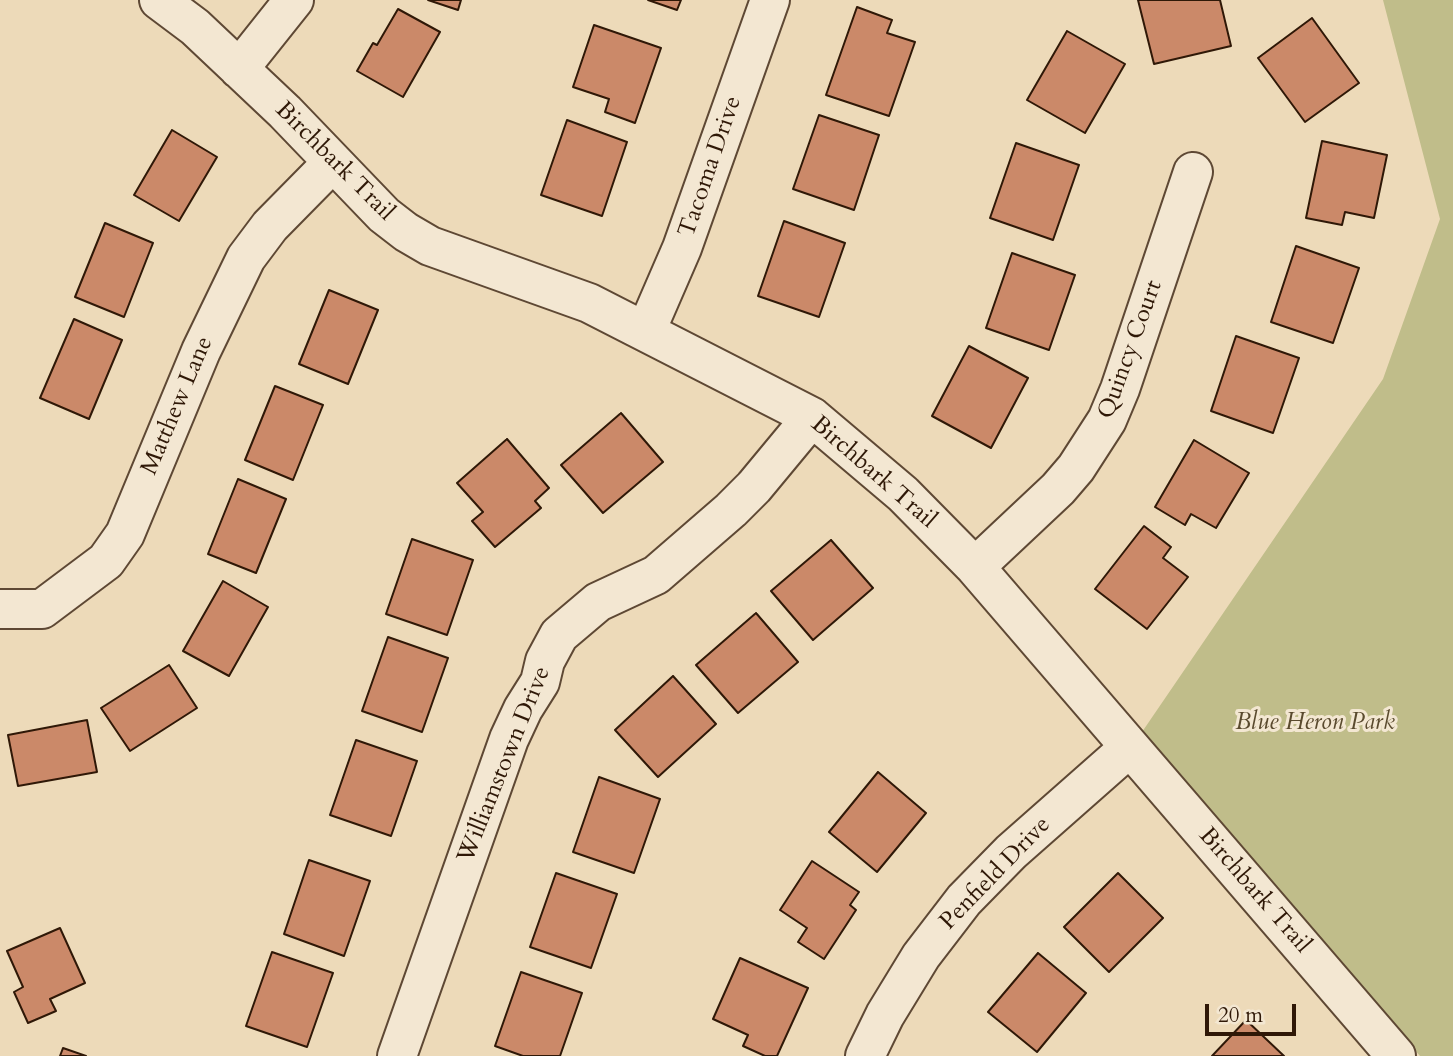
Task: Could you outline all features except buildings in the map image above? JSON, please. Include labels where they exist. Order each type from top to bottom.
[{"type":"street","name":"Birchbark Trail","points":[[159,0],[195,27],[285,112],[384,215],[430,246],[589,303],[812,417],[903,494],[975,566],[1396,1056]]},
{"type":"street","points":[[239,69],[294,0]]},
{"type":"street","name":"Tacoma Drive","points":[[646,331],[682,248],[770,0]]},
{"type":"street","name":"Matthew Lane","points":[[0,609],[41,609],[106,561],[125,534],[201,351],[246,258],[270,226],[333,162]]},
{"type":"street","name":"Quincy Court","points":[[975,566],[1058,489],[1082,460],[1107,420],[1120,389],[1193,172]]},
{"type":"street","name":"Williamstown Drive","points":[[397,1056],[509,739],[540,682],[545,661],[559,635],[598,602],[656,575],[754,487],[812,417]]},
{"type":"street","name":"Penfield Drive","points":[[865,1056],[885,1015],[921,956],[964,900],[1011,852],[1130,747]]},
{"type":"green space","name":"Blue Heron Park","points":[[1383,0],[1453,0],[1453,1056],[1420,1056],[1142,732],[1383,379],[1440,219]]}]
